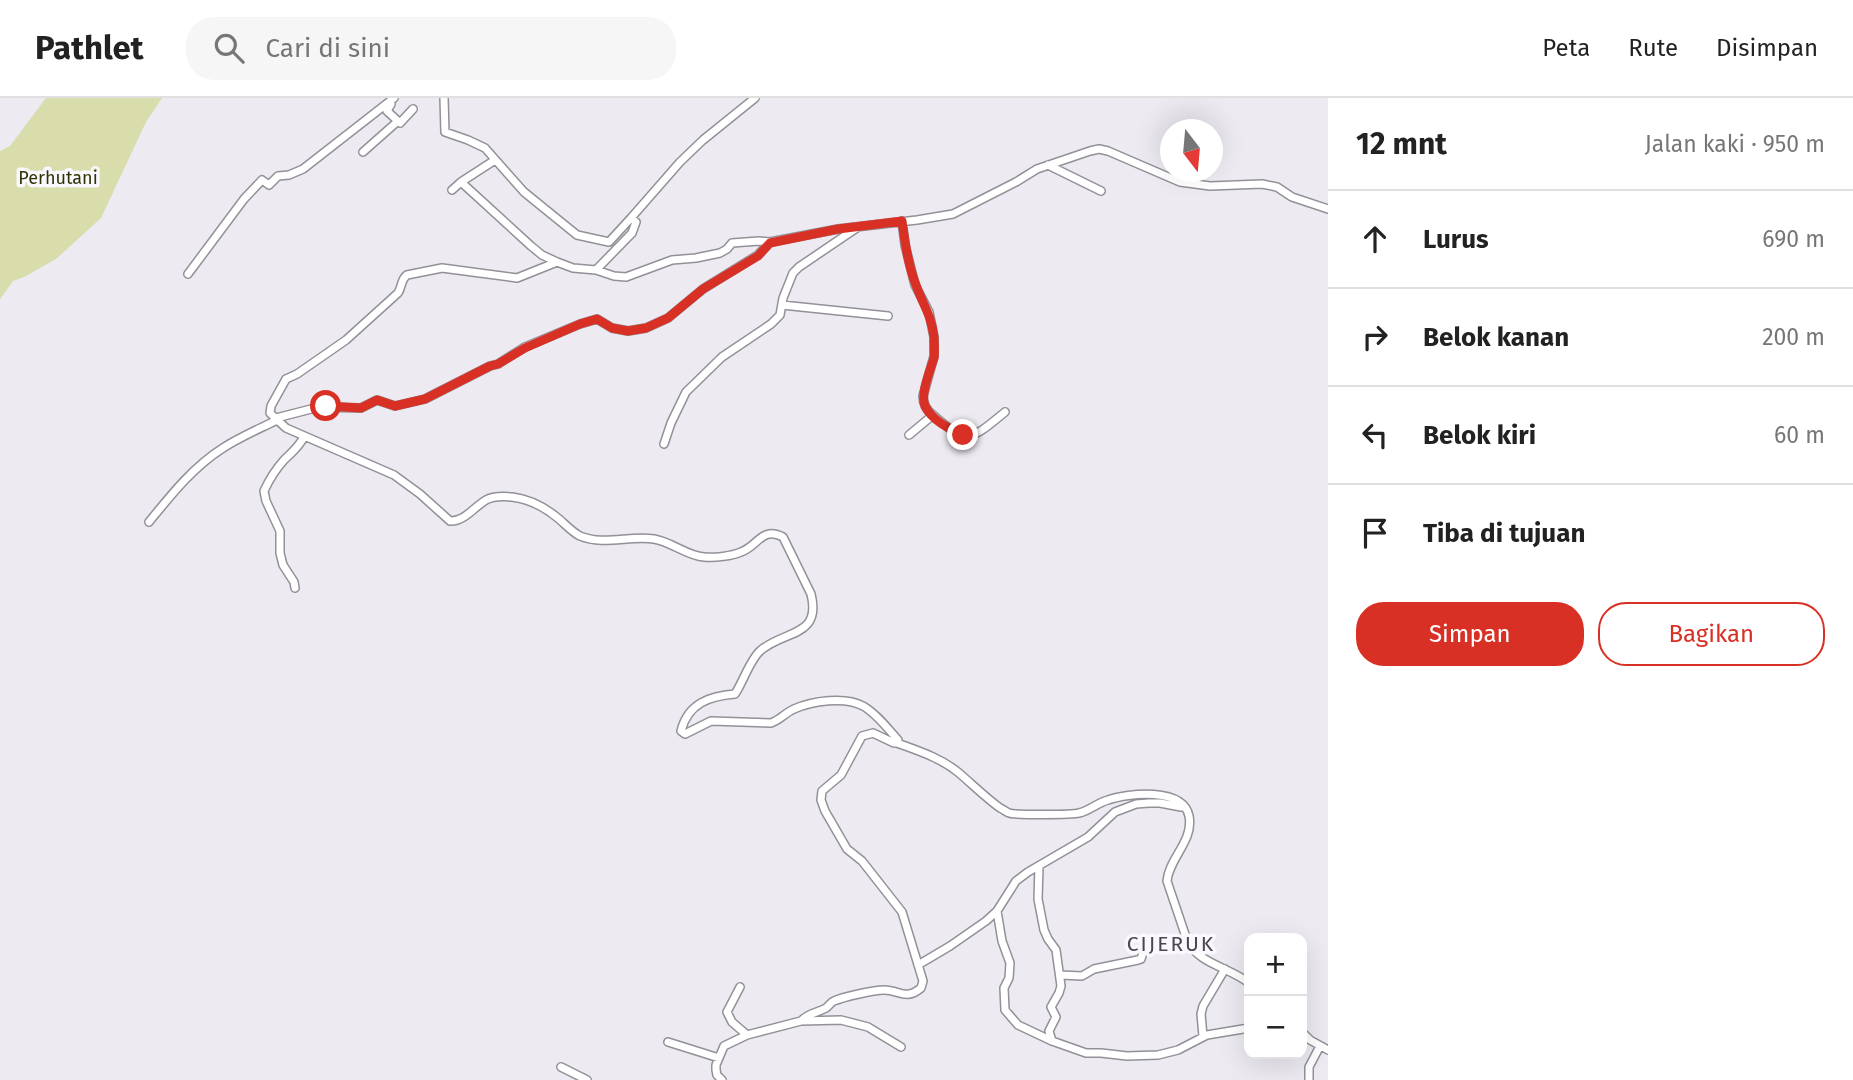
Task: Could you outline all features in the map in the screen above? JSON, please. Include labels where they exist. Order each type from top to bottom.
[{"type":"street","points":[[395,98],[387,111],[398,121]]},
{"type":"street","points":[[188,274],[262,180],[269,185],[278,176],[303,169],[395,98]]},
{"type":"street","points":[[444,98],[445,132],[485,148],[524,192],[577,235],[609,242],[680,162],[755,98]]},
{"type":"street","points":[[363,152],[398,121],[400,123],[413,109]]},
{"type":"street","points":[[461,182],[542,255],[573,268],[596,270],[614,276],[626,276],[672,260],[720,253],[727,250],[732,243],[770,243],[806,234],[953,214],[1048,165],[1099,149],[1180,182],[1210,186],[1262,184],[1276,187],[1292,197],[1328,209]]},
{"type":"street","points":[[452,190],[495,160]]},
{"type":"street","points":[[1048,165],[1101,191]]},
{"type":"street","points":[[596,270],[632,233],[636,222],[631,218]]},
{"type":"street","points":[[902,221],[915,285],[929,312],[934,337],[934,356],[923,396],[928,412],[951,430],[970,436],[983,430],[1005,412]]},
{"type":"street","points":[[664,444],[686,392],[722,357],[780,315],[783,298],[793,273],[799,267],[858,227]]},
{"type":"street","points":[[149,522],[182,481],[203,463],[223,448],[276,419],[319,407],[361,408],[377,400],[395,406],[425,399],[525,348],[597,319],[612,328],[628,331],[646,328],[668,318],[703,289],[758,256],[770,243]]},
{"type":"street","points":[[557,262],[517,278],[442,268],[407,275],[403,278],[398,293],[346,340],[283,382],[269,409],[270,413],[286,428],[394,475],[450,521],[459,520],[487,499],[499,496],[531,502],[551,513],[581,536],[609,541],[643,538],[658,540],[701,557],[738,554],[764,535],[778,535],[785,541],[811,594],[814,610],[812,618],[804,628],[760,651],[735,694],[715,696],[704,701],[691,712],[681,731],[685,734],[711,721],[771,723],[789,711],[808,704],[819,701],[851,701],[867,709],[898,740],[897,743]]},
{"type":"street","points":[[782,305],[888,316]]},
{"type":"street","points":[[909,435],[933,415]]},
{"type":"street","points":[[295,588],[283,565],[280,531],[264,491],[277,469],[297,449],[304,437]]},
{"type":"street","points":[[801,1021],[805,1016],[839,999],[887,990],[903,995],[912,994],[922,985],[922,977],[902,912],[862,861],[847,849],[827,816],[820,797],[824,788],[841,775],[862,736],[873,733],[885,740],[931,755],[958,772],[981,794],[1009,813],[1076,814],[1125,795],[1162,795],[1174,799],[1184,807],[1189,816],[1188,829],[1167,881],[1191,949],[1209,962],[1244,979]]},
{"type":"street","points":[[918,965],[950,946],[997,911],[1016,881],[1088,837],[1115,811],[1149,803],[1184,807]]},
{"type":"street","points":[[1039,866],[1038,900],[1044,930],[1056,950],[1060,975],[1060,990],[1051,1006],[1056,1017],[1049,1031],[1052,1041]]},
{"type":"street","points":[[997,911],[1002,941],[1010,963],[1009,978],[1004,988],[1005,1010],[1018,1025],[1086,1053],[1136,1056],[1165,1054],[1203,1036],[1244,1029]]},
{"type":"street","points":[[1060,975],[1082,976],[1094,969],[1138,960],[1141,959],[1144,949]]},
{"type":"street","points":[[1203,1036],[1203,1006],[1225,969]]},
{"type":"street","points":[[740,987],[727,1012],[732,1022],[747,1035]]},
{"type":"street","points":[[722,1080],[716,1070],[724,1046],[747,1035],[801,1021],[841,1020],[868,1027],[901,1047]]},
{"type":"street","points":[[1307,1036],[1328,1050]]},
{"type":"street","points":[[668,1042],[719,1058]]},
{"type":"street","points":[[1309,1080],[1309,1067],[1320,1046]]},
{"type":"street","points":[[561,1067],[587,1080]]},
{"type":"green space","name":"Perhutani","points":[[46,98],[162,98],[146,122],[101,218],[56,259],[13,281],[0,299],[0,151],[10,146]]},
{"type":"district","name":"CIJERUK","points":[[1171,944]]},
{"type":"route","points":[[326,406],[361,408],[377,400],[395,406],[432,397],[525,348],[580,324],[597,319],[612,328],[628,331],[655,324],[668,318],[717,279],[758,256],[770,243],[806,234],[902,221],[915,285],[929,312],[934,337],[934,356],[923,402],[928,412],[951,430],[963,435]]}]
